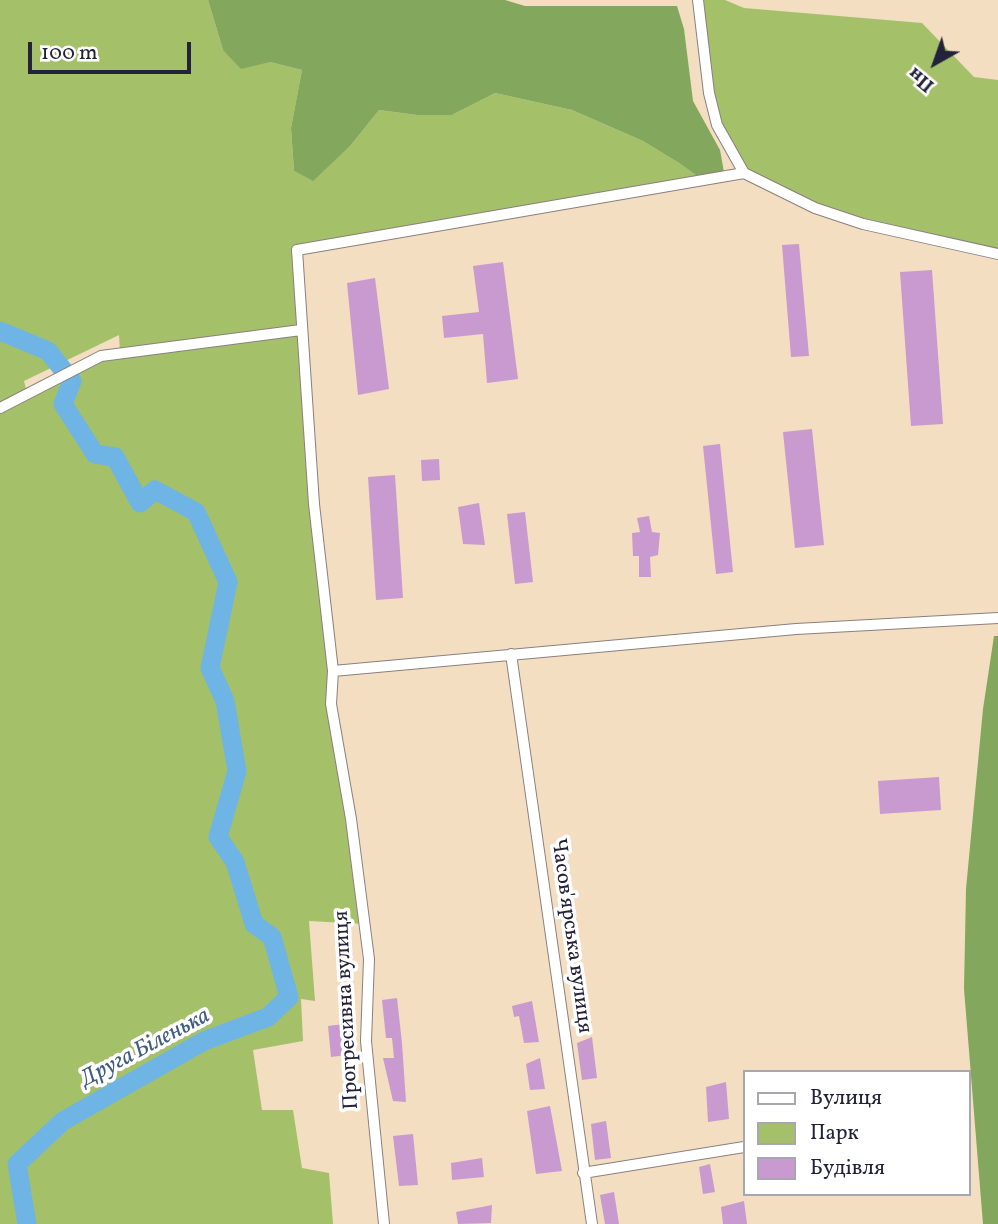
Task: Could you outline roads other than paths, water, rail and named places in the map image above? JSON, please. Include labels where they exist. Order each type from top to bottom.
[{"type":"street","points":[[698,0],[709,93],[718,125],[744,173],[815,208],[863,224],[998,254]]},
{"type":"street","name":"Прогресивна вулиця","points":[[384,1224],[366,1041],[369,959],[351,819],[331,705],[332,671],[314,504],[297,250],[744,173]]},
{"type":"street","points":[[0,408],[101,356],[301,330]]},
{"type":"street","points":[[332,671],[796,629],[998,618]]},
{"type":"street","name":"Часов'ярська вулиця","points":[[511,654],[592,1224]]},
{"type":"street","points":[[583,1173],[743,1147]]},
{"type":"waterway","name":"Друга Біленька","points":[[0,331],[48,351],[72,381],[63,404],[95,454],[115,457],[140,503],[155,490],[196,512],[228,582],[210,668],[225,701],[237,771],[218,837],[235,862],[254,924],[272,937],[289,997],[268,1017],[204,1041],[63,1121],[17,1164],[27,1224]]}]
